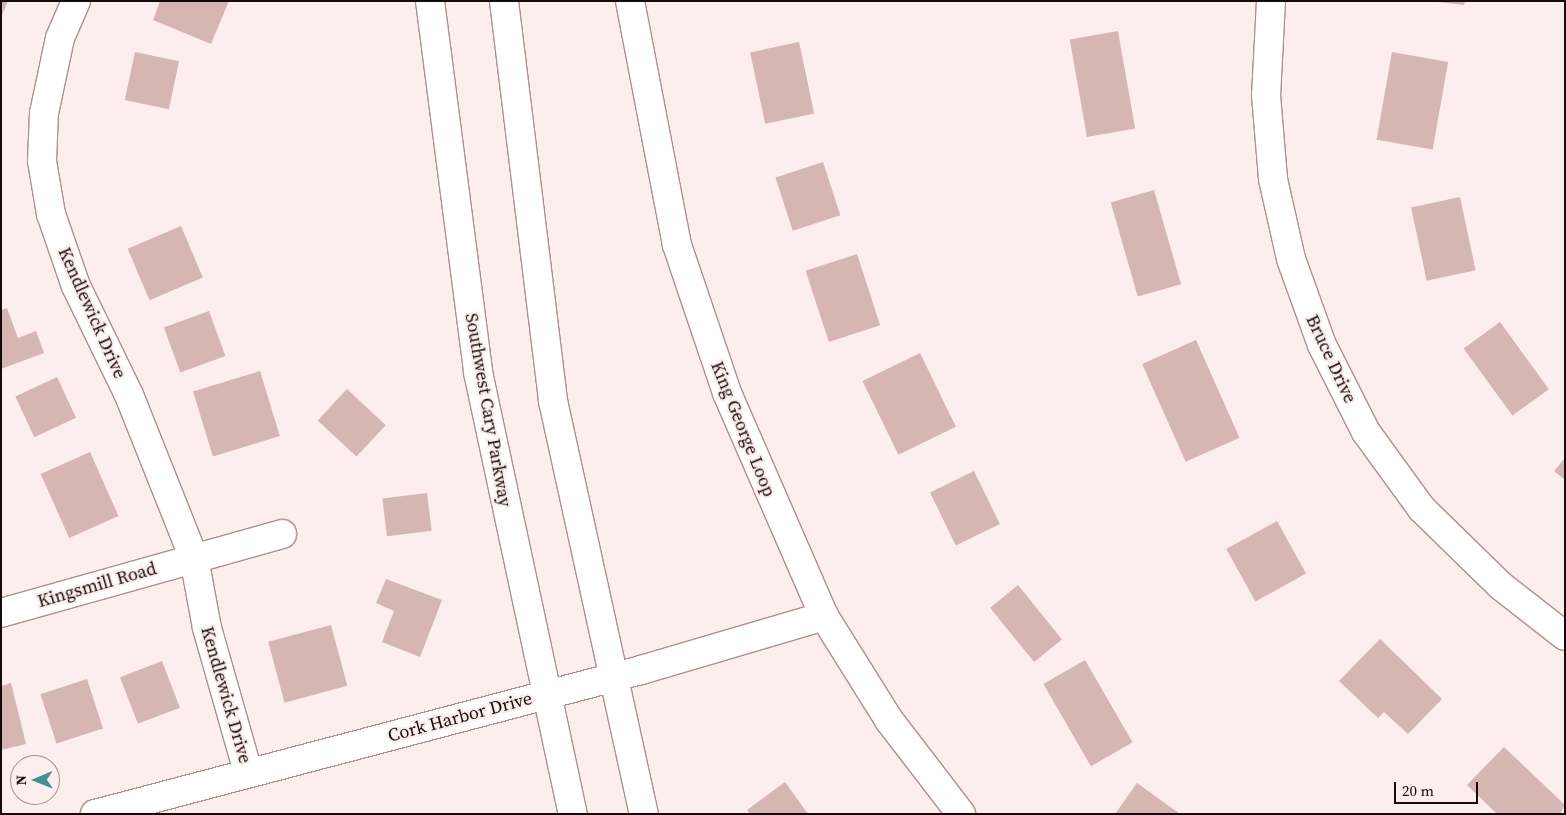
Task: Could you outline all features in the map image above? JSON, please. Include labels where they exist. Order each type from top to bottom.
[{"type":"street","name":"Kendlewick Drive","points":[[76,1],[60,38],[44,113],[42,161],[51,214],[76,286],[144,432],[194,558],[207,628],[248,772]]},
{"type":"street","name":"Southwest Cary Parkway","points":[[430,1],[478,372],[573,814]]},
{"type":"street","points":[[504,1],[553,400],[611,677],[644,814]]},
{"type":"street","name":"King George Loop","points":[[630,1],[662,180],[699,318],[824,616],[889,720],[961,814]]},
{"type":"street","name":"Bruce Drive","points":[[1271,1],[1266,94],[1273,179],[1291,259],[1322,345],[1366,432],[1422,509],[1501,586],[1565,636]]},
{"type":"street","points":[[194,558],[282,534]]},
{"type":"street","name":"Kingsmill Road","points":[[1,613],[194,558]]},
{"type":"street","name":"Cork Harbor Drive","points":[[94,814],[611,677],[824,616]]},
{"type":"building","points":[[1,1],[8,1],[1,17]]},
{"type":"building","points":[[160,1],[229,1],[211,44],[153,20]]},
{"type":"building","points":[[1429,1],[1465,1],[1464,5]]},
{"type":"building","points":[[1118,31],[1135,128],[1087,137],[1070,40]]},
{"type":"building","points":[[799,42],[814,113],[765,124],[750,52]]},
{"type":"building","points":[[135,52],[179,61],[169,109],[125,100]]},
{"type":"building","points":[[1392,52],[1448,62],[1433,150],[1377,140]]},
{"type":"building","points":[[823,162],[840,215],[793,231],[775,177]]},
{"type":"building","points":[[1154,190],[1181,284],[1138,297],[1111,202]]},
{"type":"building","points":[[1460,197],[1476,270],[1427,281],[1411,207]]},
{"type":"building","points":[[181,226],[203,278],[149,300],[128,249]]},
{"type":"building","points":[[857,254],[880,325],[829,342],[806,271]]},
{"type":"building","points":[[7,308],[18,338],[36,331],[44,353],[1,369],[1,310]]},
{"type":"building","points":[[209,311],[225,356],[180,373],[164,327]]},
{"type":"building","points":[[1500,322],[1549,389],[1512,416],[1464,348]]},
{"type":"building","points":[[1196,340],[1240,438],[1186,462],[1142,364]]},
{"type":"building","points":[[920,353],[956,427],[898,455],[862,381]]},
{"type":"building","points":[[260,371],[280,436],[213,456],[193,391]]},
{"type":"building","points":[[57,377],[76,418],[34,437],[15,396]]},
{"type":"building","points":[[347,389],[386,425],[356,457],[318,420]]},
{"type":"building","points":[[90,452],[118,516],[69,538],[41,474]]},
{"type":"building","points":[[1565,458],[1565,480],[1554,471]]},
{"type":"building","points":[[974,471],[1000,524],[956,546],[930,492]]},
{"type":"building","points":[[427,493],[432,531],[387,536],[382,498]]},
{"type":"building","points":[[1277,521],[1306,573],[1255,602],[1226,549]]},
{"type":"building","points":[[386,579],[442,600],[420,657],[382,642],[394,611],[376,603]]},
{"type":"building","points":[[1018,585],[1062,639],[1034,662],[990,608]]},
{"type":"building","points":[[331,625],[347,686],[285,703],[268,642]]},
{"type":"building","points":[[1380,639],[1442,699],[1408,734],[1384,712],[1378,718],[1339,681]]},
{"type":"building","points":[[1085,660],[1132,742],[1091,766],[1043,684]]},
{"type":"building","points":[[162,661],[180,708],[138,724],[120,677]]},
{"type":"building","points":[[87,679],[103,728],[56,744],[40,694]]},
{"type":"building","points":[[11,683],[26,744],[1,750],[1,686]]},
{"type":"building","points":[[1504,747],[1565,805],[1560,814],[1497,814],[1467,785]]},
{"type":"building","points":[[785,782],[808,814],[750,814],[747,810]]},
{"type":"building","points":[[1137,783],[1180,814],[1115,814]]}]
